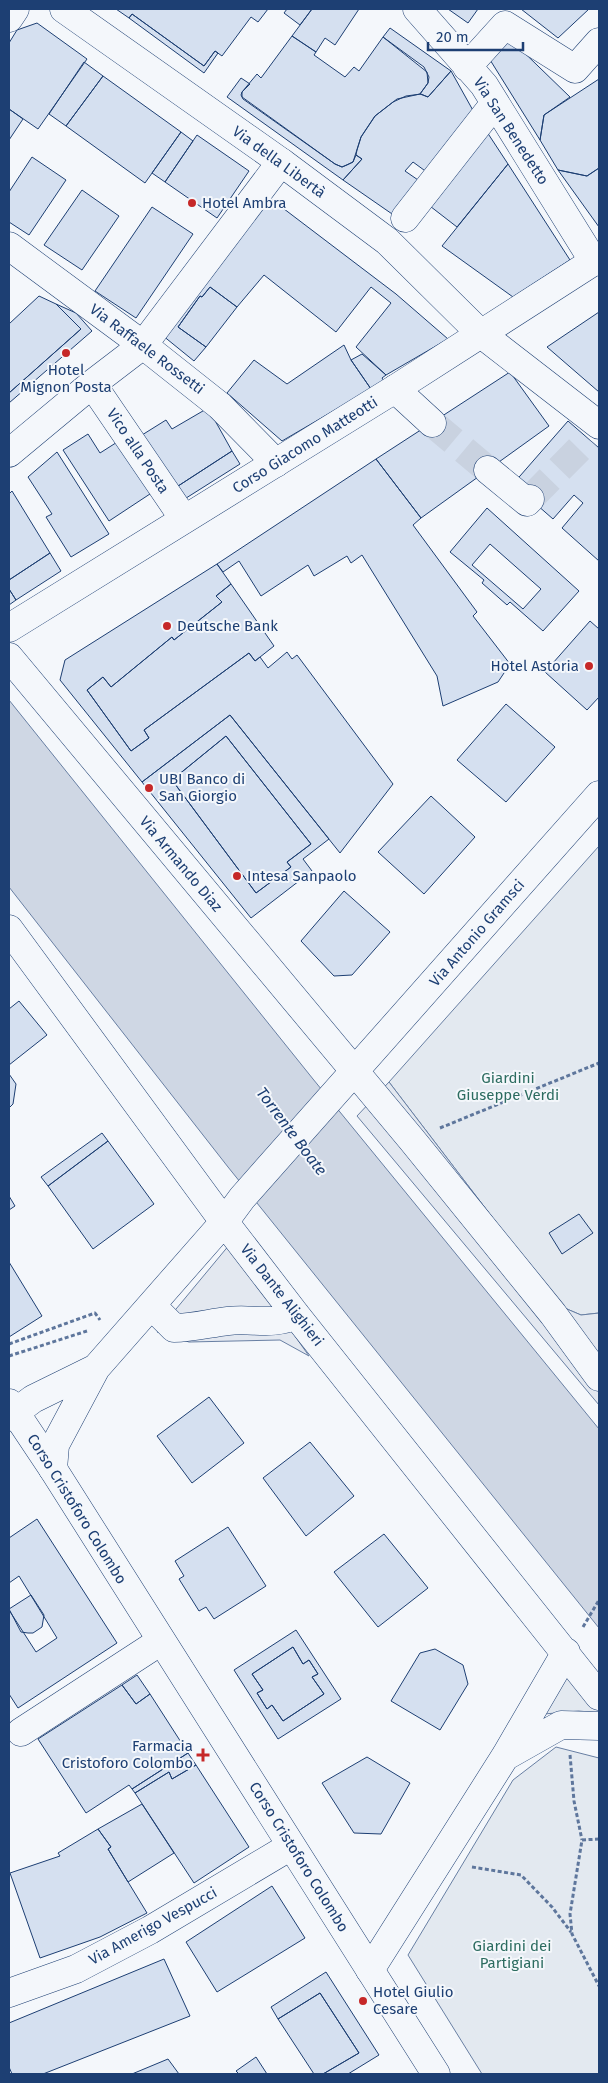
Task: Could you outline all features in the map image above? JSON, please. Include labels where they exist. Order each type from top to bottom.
[{"type":"street","points":[[9,18],[15,9]]},
{"type":"street","name":"Via della Libertà","points":[[64,9],[281,162],[388,241],[480,334],[596,431]]},
{"type":"street","name":"Via San Benedetto","points":[[416,9],[484,85],[596,260]]},
{"type":"street","points":[[468,66],[505,25],[575,69],[599,42]]},
{"type":"street","points":[[405,218],[494,103]]},
{"type":"street","points":[[9,453],[92,384],[143,345],[281,162]]},
{"type":"street","name":"Via Raffaele Rossetti","points":[[9,246],[143,345],[220,406],[276,463]]},
{"type":"street","name":"Corso Giacomo Matteotti","points":[[9,628],[534,302],[596,260]]},
{"type":"street","name":"Vico alla Posta","points":[[92,384],[184,519]]},
{"type":"street","points":[[395,389],[432,423]]},
{"type":"street","points":[[488,470],[527,502],[530,498]]},
{"type":"street","name":"Via Armando Diaz","points":[[9,657],[412,1140],[553,1314],[599,1377]]},
{"type":"street","name":"Via Antonio Gramsci","points":[[96,1368],[225,1221],[242,1198],[599,795]]},
{"type":"street","name":"Via Dante Alighieri","points":[[9,929],[296,1315],[566,1652],[599,1696]]},
{"type":"street","points":[[152,1306],[174,1328],[189,1328],[229,1321],[284,1321],[296,1315]]},
{"type":"street","points":[[11,1410],[96,1368]]},
{"type":"street","points":[[53,1469],[55,1445],[96,1368]]},
{"type":"street","name":"Corso Cristoforo Colombo","points":[[11,1410],[53,1469],[436,2074]]},
{"type":"street","points":[[21,1732],[161,1641]]},
{"type":"street","points":[[370,1970],[506,1755],[566,1652]]},
{"type":"street","points":[[506,1755],[561,1725],[587,1725]]},
{"type":"street","name":"Via Amerigo Vespucci","points":[[9,1993],[76,1969],[150,1930],[291,1846]]},
{"type":"path","points":[[412,1140],[599,1063]]},
{"type":"path","points":[[9,1344],[95,1313],[104,1326]]},
{"type":"path","points":[[9,1356],[91,1330]]},
{"type":"path","points":[[587,1620],[599,1600]]},
{"type":"path","points":[[572,1934],[570,1914],[582,1840],[574,1801],[569,1760],[587,1725]]},
{"type":"path","points":[[582,1840],[599,1839]]},
{"type":"path","points":[[439,1862],[521,1875],[552,1907],[572,1934],[599,1986]]},
{"type":"green space","name":"Giardini Giuseppe Verdi","points":[[599,846],[599,1313],[581,1315],[560,1306],[389,1082]]},
{"type":"green space","points":[[567,1674],[599,1709],[599,1713],[579,1711],[544,1714]]},
{"type":"green space","name":"Giardini dei Partigiani","points":[[556,1747],[599,1758],[599,2074],[482,2074],[408,1955],[513,1780]]},
{"type":"shaded area","points":[[389,1082],[560,1306],[581,1315],[599,1313],[599,1405],[357,1116]]},
{"type":"shaded area","points":[[230,1244],[309,1356],[280,1340],[189,1342],[157,1332]]},
{"type":"water","name":"Torrente Boate","points":[[9,700],[313,1079],[599,1429],[599,1628],[228,1167],[9,887]]},
{"type":"building","points":[[116,9],[268,9],[258,22],[251,17],[222,56],[215,51],[204,66],[132,14],[129,18]]},
{"type":"building","points":[[287,9],[312,9],[300,25],[284,13]]},
{"type":"building","points":[[312,9],[359,9],[335,45],[325,38],[316,52],[292,36]]},
{"type":"building","points":[[448,9],[478,9],[468,23]]},
{"type":"building","points":[[521,9],[589,9],[558,38]]},
{"type":"building","points":[[132,14],[204,66],[215,51],[218,53],[204,73],[129,18]]},
{"type":"building","points":[[37,23],[87,59],[38,129],[9,109],[9,43],[17,30]]},
{"type":"building","points":[[390,28],[451,71],[428,97],[420,94],[428,83],[427,72],[383,37]]},
{"type":"building","points":[[506,35],[570,97],[544,115],[540,140],[487,55]]},
{"type":"building","points":[[292,36],[316,52],[314,55],[345,77],[354,67],[359,71],[383,37],[424,67],[429,77],[428,83],[420,94],[397,99],[375,116],[361,137],[353,162],[342,167],[335,164],[242,97],[242,92],[257,74],[261,78]]},
{"type":"building","points":[[84,62],[103,76],[66,126],[49,114]]},
{"type":"building","points":[[451,71],[475,114],[428,173],[413,162],[405,171],[421,182],[395,216],[343,180],[362,159],[356,155],[357,150],[361,137],[375,116],[393,102],[406,96],[421,94],[428,97]]},
{"type":"building","points":[[103,76],[181,132],[145,183],[66,126]]},
{"type":"building","points":[[241,78],[250,84],[242,92],[243,99],[335,164],[342,167],[347,165],[353,162],[356,155],[362,159],[343,180],[227,97]]},
{"type":"building","points":[[599,79],[599,168],[587,176],[558,170],[540,140],[544,115]]},
{"type":"building","points":[[9,109],[23,119],[9,140]]},
{"type":"building","points":[[485,129],[508,164],[457,227],[426,203]]},
{"type":"building","points":[[181,132],[193,141],[165,182],[152,173]]},
{"type":"building","points":[[197,135],[249,171],[217,218],[165,182]]},
{"type":"building","points":[[32,157],[66,180],[29,235],[9,222],[9,192]]},
{"type":"building","points":[[508,164],[570,260],[513,297],[442,246]]},
{"type":"building","points":[[599,168],[599,227],[558,170],[587,176]]},
{"type":"building","points":[[82,190],[119,216],[82,270],[44,245]]},
{"type":"building","points":[[267,196],[396,294],[448,339],[386,375],[356,347],[391,303],[371,287],[336,332],[264,275],[237,307],[210,287],[202,297],[200,296],[178,327],[206,347],[194,361],[162,335]]},
{"type":"building","points":[[152,207],[193,234],[136,318],[95,291]]},
{"type":"building","points":[[210,287],[237,307],[206,347],[178,327],[200,296],[202,297]]},
{"type":"building","points":[[39,296],[56,304],[81,329],[9,393],[9,324]]},
{"type":"building","points":[[56,304],[76,313],[92,331],[9,403],[9,393],[81,329]]},
{"type":"building","points":[[599,312],[599,392],[547,347]]},
{"type":"building","points":[[344,345],[351,360],[371,389],[282,441],[227,393],[254,360],[287,384]]},
{"type":"building","points":[[362,354],[386,375],[382,378],[384,381],[371,389],[351,360]]},
{"type":"building","points":[[510,372],[549,426],[421,518],[376,459]]},
{"type":"building","points":[[208,408],[232,451],[175,488],[142,435],[166,420],[172,429]]},
{"type":"building","points":[[568,421],[599,448],[599,561],[562,528],[583,503],[574,495],[553,519],[513,484]]},
{"type":"building","points":[[88,434],[100,453],[122,439],[156,490],[109,521],[63,450]]},
{"type":"building","points":[[232,451],[240,464],[183,500],[175,488]]},
{"type":"building","points":[[57,452],[109,534],[71,557],[46,517],[52,514],[28,477]]},
{"type":"building","points":[[376,459],[421,518],[413,525],[477,612],[473,616],[510,664],[498,682],[443,706],[437,676],[362,555],[351,563],[347,556],[314,576],[308,565],[261,596],[239,561],[223,572],[217,564]]},
{"type":"building","points":[[12,491],[50,553],[9,580],[9,494]]},
{"type":"building","points":[[487,508],[579,591],[543,631],[510,602],[507,605],[482,583],[484,580],[450,552]]},
{"type":"building","points":[[490,544],[541,589],[523,609],[472,565]]},
{"type":"building","points":[[50,553],[61,571],[16,600],[9,589],[9,580]]},
{"type":"building","points":[[217,564],[231,584],[216,596],[222,602],[174,640],[172,637],[111,687],[103,677],[87,690],[131,751],[149,738],[144,730],[249,653],[255,661],[260,657],[268,668],[287,652],[292,659],[297,655],[393,784],[340,853],[230,715],[142,782],[60,680],[65,660]]},
{"type":"building","points":[[231,584],[274,646],[255,661],[249,653],[144,730],[149,738],[131,751],[87,690],[103,677],[111,687],[172,637],[174,640],[222,602],[216,596]]},
{"type":"building","points":[[9,589],[16,600],[9,605]]},
{"type":"building","points":[[590,621],[599,629],[599,697],[587,710],[545,672]]},
{"type":"building","points":[[506,704],[555,747],[506,802],[457,760]]},
{"type":"building","points":[[230,715],[329,839],[303,859],[312,871],[251,918],[142,782]],"holes":[[[226,736],[311,844],[287,862],[291,867],[256,893],[172,780]]]},
{"type":"building","points":[[226,736],[311,844],[287,862],[291,867],[256,893],[172,780]]},
{"type":"building","points":[[431,796],[475,837],[424,894],[378,852]]},
{"type":"building","points":[[344,891],[390,932],[352,975],[334,976],[301,941]]},
{"type":"building","points":[[19,1001],[47,1035],[9,1065],[9,1009]]},
{"type":"building","points":[[9,1074],[16,1084],[13,1104],[9,1108]]},
{"type":"building","points":[[102,1133],[108,1141],[48,1186],[41,1177]]},
{"type":"building","points":[[108,1141],[154,1204],[93,1249],[48,1186]]},
{"type":"building","points":[[9,1196],[15,1206],[9,1210]]},
{"type":"building","points":[[579,1214],[593,1233],[562,1254],[549,1233]]},
{"type":"building","points":[[9,1262],[42,1316],[9,1337]]},
{"type":"building","points":[[209,1397],[244,1443],[192,1483],[157,1436]]},
{"type":"building","points":[[310,1442],[354,1496],[306,1536],[263,1478]]},
{"type":"building","points":[[37,1519],[117,1643],[18,1708],[9,1694],[9,1610],[36,1652],[57,1638],[19,1576],[9,1583],[9,1538]]},
{"type":"building","points":[[228,1527],[266,1586],[214,1619],[206,1607],[199,1611],[179,1579],[184,1576],[175,1561]]},
{"type":"building","points":[[384,1534],[428,1588],[378,1627],[334,1572]]},
{"type":"building","points":[[31,1595],[44,1615],[42,1627],[33,1633],[21,1632],[9,1609]]},
{"type":"building","points":[[296,1630],[341,1699],[278,1739],[234,1670]],"holes":[[[293,1647],[303,1664],[309,1660],[318,1674],[312,1677],[324,1694],[283,1721],[272,1705],[267,1709],[257,1693],[263,1690],[252,1674]]]},
{"type":"building","points":[[293,1647],[303,1664],[309,1660],[318,1674],[312,1677],[324,1694],[283,1721],[272,1705],[267,1709],[257,1693],[263,1690],[252,1674]]},
{"type":"building","points":[[435,1649],[463,1665],[468,1684],[440,1730],[391,1701],[420,1653]]},
{"type":"building","points":[[137,1675],[150,1694],[136,1704],[122,1685]]},
{"type":"building","points":[[122,1685],[136,1704],[150,1694],[188,1753],[132,1789],[129,1785],[86,1813],[38,1739]]},
{"type":"building","points":[[188,1753],[196,1765],[172,1779],[169,1772],[135,1793],[132,1789]]},
{"type":"building","points":[[367,1757],[410,1783],[381,1834],[354,1833],[322,1783]]},
{"type":"building","points":[[196,1765],[249,1847],[194,1883],[135,1793],[169,1772],[172,1779]]},
{"type":"building","points":[[142,1804],[174,1853],[128,1882],[108,1849],[111,1847],[98,1829]]},
{"type":"building","points":[[98,1829],[111,1847],[108,1849],[147,1913],[100,1937],[40,1958],[10,1873],[60,1856],[58,1853]]},
{"type":"building","points":[[272,1886],[305,1938],[217,1992],[186,1942]]},
{"type":"building","points":[[164,1959],[190,2016],[43,2074],[12,2074],[9,2067],[9,2023]]},
{"type":"building","points":[[326,1972],[379,2055],[348,2074],[323,2074],[359,2053],[320,1993],[278,2019],[271,2007]]},
{"type":"building","points":[[320,1993],[359,2053],[323,2074],[314,2074],[278,2019]]},
{"type":"building","points":[[256,2057],[267,2074],[239,2074],[236,2071]]},
{"type":"building","points":[[168,2059],[179,2074],[132,2074]]},
{"type":"tunnel","points":[[432,423],[488,470]]},
{"type":"tunnel","points":[[530,499],[589,439]]},
{"type":"place","name":"Hotel Ambra","points":[[192,203]]},
{"type":"place","name":"Hotel Mignon Posta","points":[[66,353]]},
{"type":"place","name":"Deutsche Bank","points":[[167,626]]},
{"type":"place","name":"Hotel Astoria","points":[[589,666]]},
{"type":"place","name":"UBI Banco di San Giorgio","points":[[149,788]]},
{"type":"place","name":"Intesa Sanpaolo","points":[[237,876]]},
{"type":"place","name":"Farmacia Cristoforo Colombo","points":[[203,1755]]},
{"type":"place","name":"Hotel Giulio Cesare","points":[[363,2001]]}]
